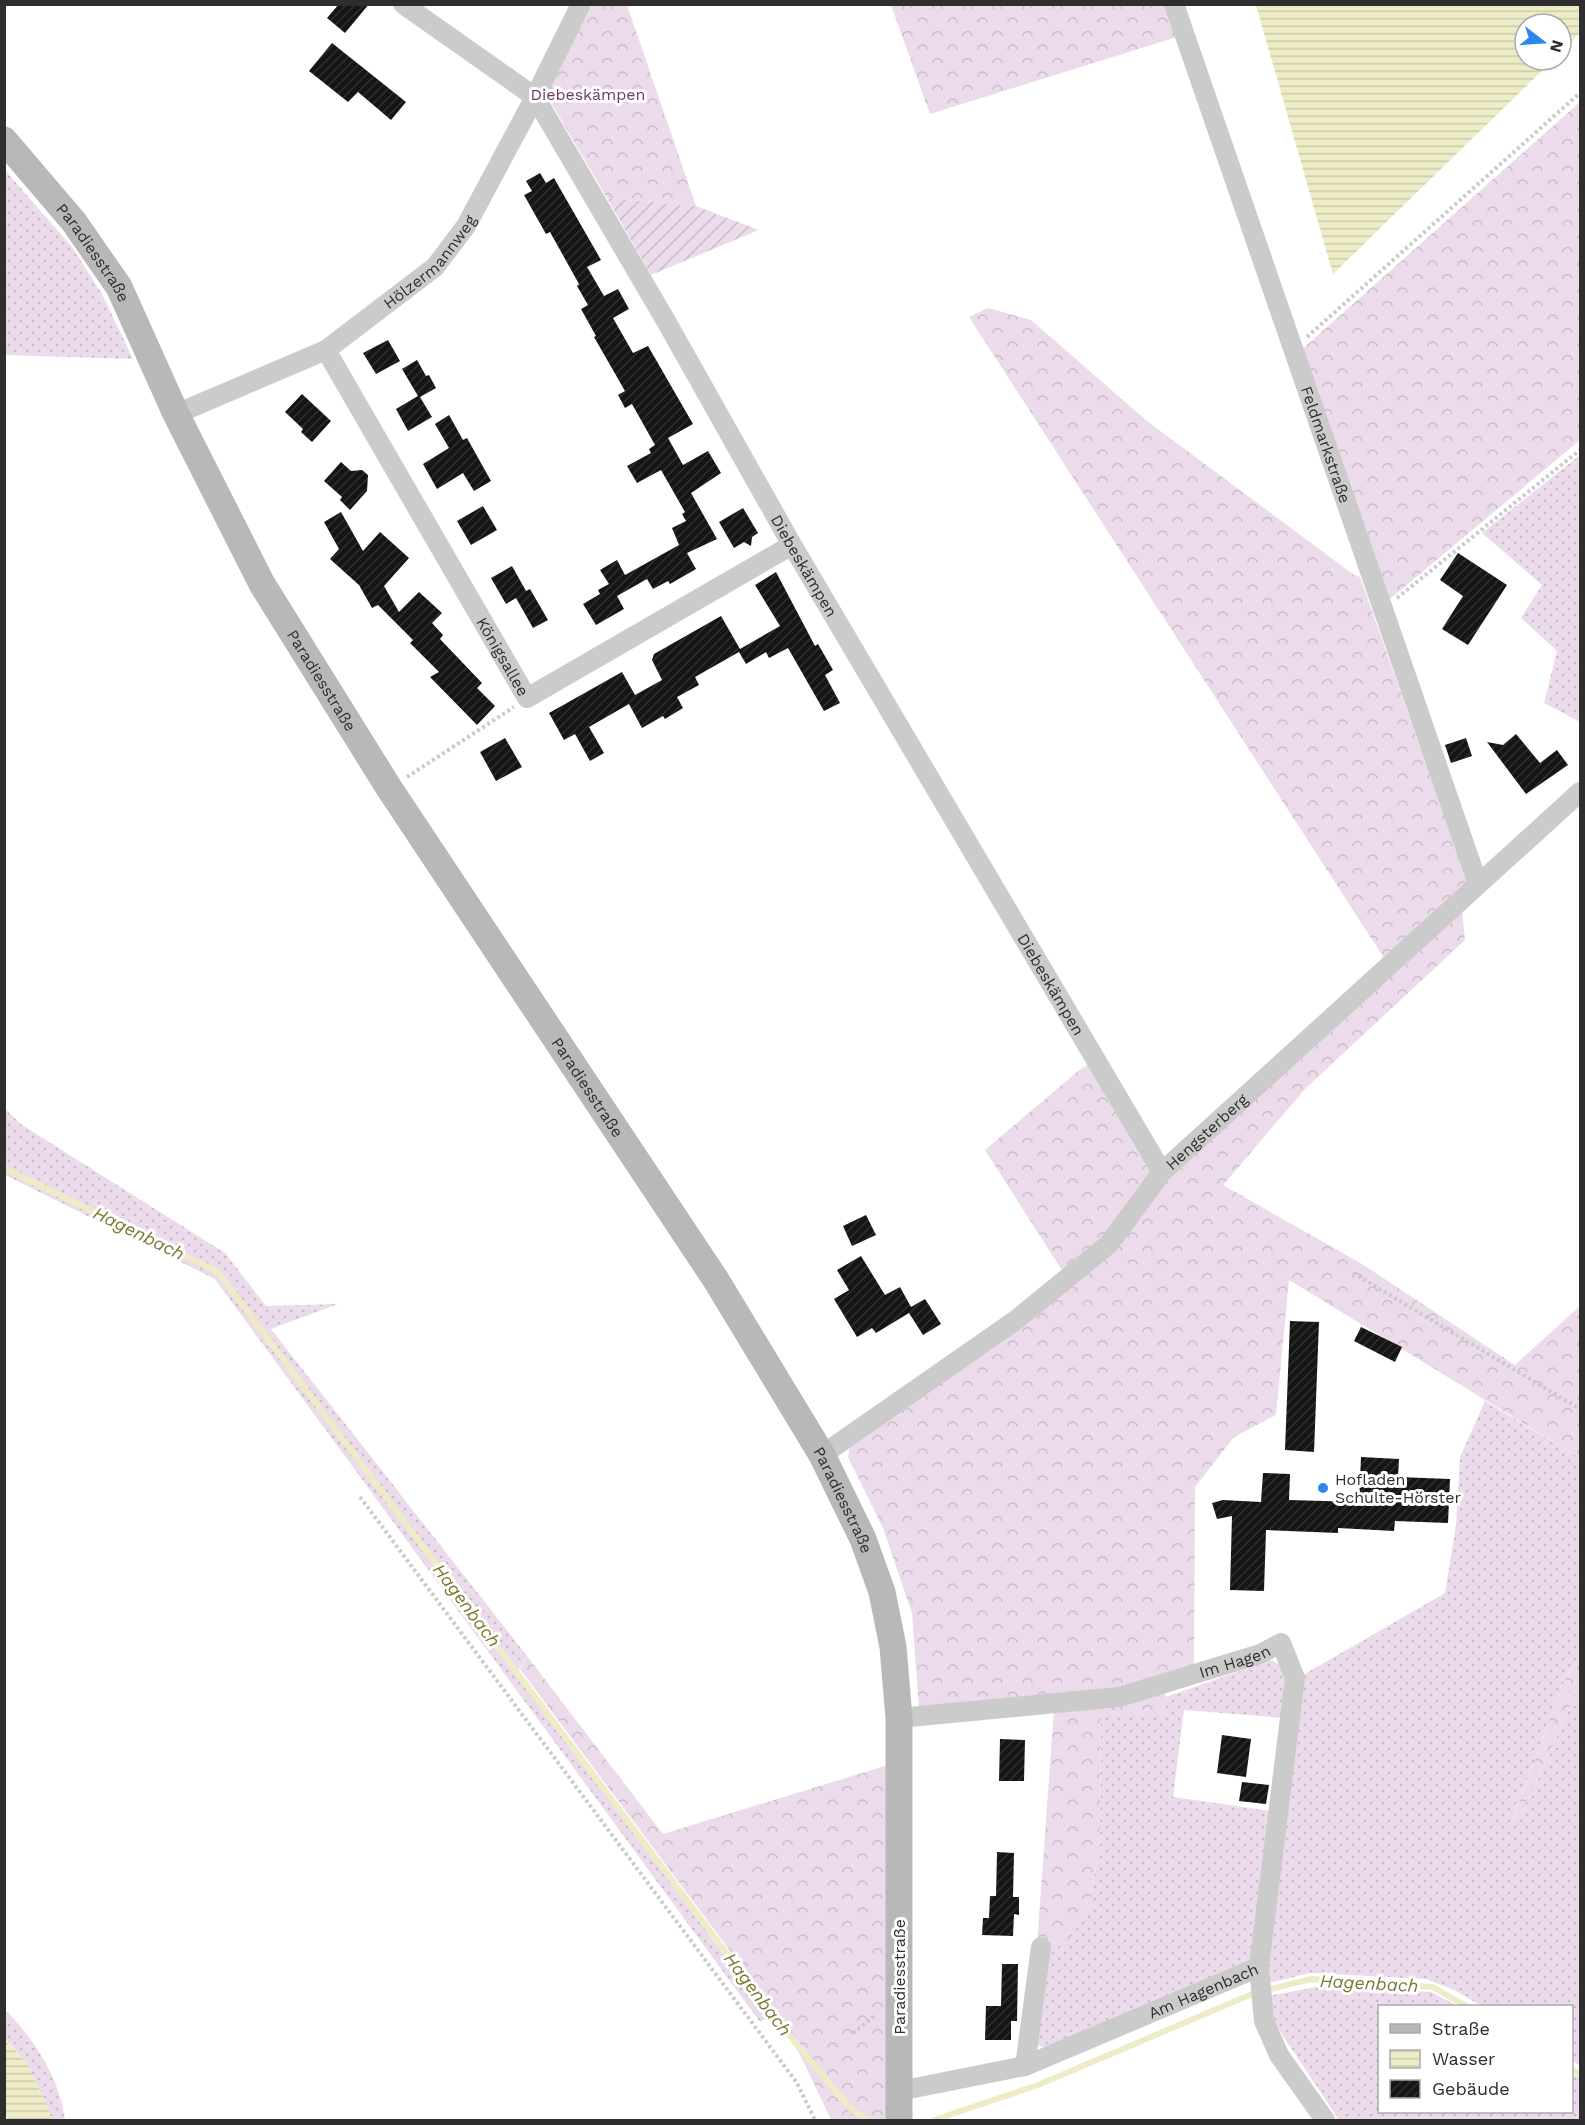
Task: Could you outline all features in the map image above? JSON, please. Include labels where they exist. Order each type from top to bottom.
[{"type":"main road","name":"Paradiesstraße","points":[[4,140],[74,222],[119,287],[176,414],[262,584],[389,788],[716,1280],[822,1455],[863,1539],[882,1592],[893,1647],[899,1718],[899,2108]]},
{"type":"street","name":"Diebeskämpen","points":[[403,4],[536,97],[792,545],[1162,1172]]},
{"type":"street","name":"Hölzermannweg","points":[[176,414],[326,351],[435,267],[466,226],[536,97],[581,4]]},
{"type":"street","name":"Feldmarkstraße","points":[[1174,4],[1478,884]]},
{"type":"street","name":"Königsallee","points":[[326,351],[527,698],[792,545]]},
{"type":"street","name":"Hengsterberg","points":[[822,1455],[1016,1320],[1109,1244],[1162,1172],[1581,792]]},
{"type":"street","name":"Im Hagen","points":[[899,1718],[1119,1697],[1260,1654],[1281,1643],[1295,1678],[1259,1967]]},
{"type":"street","points":[[1025,2066],[1041,1947]]},
{"type":"street","name":"Am Hagenbach","points":[[899,2108],[1025,2066],[1259,1967],[1264,2021],[1279,2055],[1325,2121]]},
{"type":"path","points":[[1293,349],[1581,93]]},
{"type":"path","points":[[1383,610],[1581,450]]},
{"type":"path","points":[[389,788],[527,698]]},
{"type":"path","points":[[1353,1273],[1581,1410]]},
{"type":"path","points":[[360,1497],[797,2084],[815,2121]]},
{"type":"green space","points":[[592,5],[627,5],[696,206],[607,198],[546,94]]},
{"type":"green space","points":[[891,5],[1168,5],[1180,36],[930,114]]},
{"type":"green space","points":[[1580,102],[1580,440],[1390,599],[1299,352]]},
{"type":"green space","points":[[4,169],[72,247],[102,294],[133,359],[5,355]]},
{"type":"green space","points":[[607,198],[696,206],[759,230],[651,275]]},
{"type":"green space","points":[[988,308],[1031,320],[1147,421],[1354,575],[1360,577],[1468,883],[1384,958],[969,317]]},
{"type":"green space","points":[[1580,455],[1580,722],[1544,703],[1557,651],[1521,618],[1542,585],[1482,533]]},
{"type":"green space","points":[[1462,909],[1465,940],[1305,1089],[1223,1185],[1362,1264],[1515,1365],[1580,1306],[1580,1458],[1289,1280],[1276,1415],[1234,1437],[1195,1487],[1194,1665],[1122,1690],[919,1709],[912,1613],[883,1528],[848,1457],[850,1445],[1019,1325],[1172,1173]]},
{"type":"green space","points":[[1092,1062],[1158,1171],[1108,1241],[1065,1275],[985,1150],[1078,1071]]},
{"type":"green space","points":[[4,1108],[22,1125],[225,1253],[266,1306],[338,1304],[271,1329],[527,1656],[517,1672],[770,2017],[760,2022],[215,1279],[5,1175]]},
{"type":"green space","points":[[1485,1401],[1580,1458],[1580,1657],[1566,1676],[1512,1820],[1521,1817],[1580,1684],[1580,2066],[1573,2061],[1573,2005],[1480,2005],[1454,1990],[1426,1979],[1310,1973],[1265,1984],[1303,1675],[1445,1593],[1456,1525],[1460,1457]]},
{"type":"green space","points":[[527,1656],[663,1834],[888,1765],[894,2120],[831,2120],[783,2022],[520,1669]]},
{"type":"green space","points":[[1580,1657],[1580,1684],[1521,1817],[1512,1821],[1566,1676]]},
{"type":"green space","points":[[1271,1660],[1280,1665],[1286,1679],[1283,1718],[1184,1710],[1173,1797],[1271,1811],[1253,1950],[1249,1962],[1045,2048],[1036,2045],[1048,1953],[1090,1907],[1100,1839],[1101,1715],[1162,1715],[1166,1697]]},
{"type":"green space","points":[[1165,1693],[1162,1715],[1101,1715],[1100,1839],[1090,1907],[1068,1941],[1048,1953],[1037,1945],[1054,1709],[1117,1702]]},
{"type":"green space","points":[[1322,1986],[1431,1992],[1456,2005],[1378,2005],[1378,2113],[1573,2113],[1573,2075],[1580,2079],[1580,2120],[1339,2120],[1270,2014],[1267,1996]]},
{"type":"green space","points":[[4,2009],[15,2020],[44,2060],[58,2089],[65,2120],[51,2120],[49,2110],[27,2063],[5,2039]]},
{"type":"water","points":[[1256,5],[1580,5],[1580,33],[1573,40],[1573,12],[1513,12],[1513,72],[1541,72],[1333,274]]},
{"type":"water","points":[[4,2039],[27,2063],[49,2110],[51,2120],[8,2120],[4,2109]]},
{"type":"building","points":[[339,4],[369,4],[345,33],[327,18]]},
{"type":"building","points":[[332,43],[406,102],[391,120],[358,92],[348,102],[309,71]]},
{"type":"building","points":[[540,173],[546,183],[554,178],[601,260],[587,267],[604,296],[618,289],[629,309],[613,318],[633,353],[648,346],[693,424],[668,438],[683,465],[708,451],[721,473],[691,493],[717,539],[687,553],[696,569],[670,584],[668,581],[653,589],[647,579],[617,596],[624,609],[596,625],[583,604],[600,594],[598,590],[609,584],[600,570],[617,560],[625,575],[679,545],[672,528],[686,521],[682,514],[685,512],[661,470],[637,483],[627,466],[651,453],[649,449],[655,445],[632,404],[625,408],[618,395],[625,391],[581,309],[588,305],[577,286],[579,284],[550,232],[546,234],[524,195],[532,191],[526,181]]},
{"type":"building","points":[[388,340],[400,361],[376,374],[363,353]]},
{"type":"building","points":[[417,360],[436,388],[420,397],[432,417],[408,431],[396,409],[418,396],[402,369]]},
{"type":"building","points":[[302,394],[331,421],[312,442],[301,432],[303,429],[285,412]]},
{"type":"building","points":[[449,415],[463,440],[467,438],[491,481],[474,491],[463,473],[437,489],[423,464],[449,448],[435,424]]},
{"type":"building","points":[[341,462],[351,471],[362,470],[368,475],[367,491],[350,510],[340,500],[342,497],[324,481]]},
{"type":"building","points":[[483,506],[497,530],[471,545],[457,521]]},
{"type":"building","points":[[743,508],[758,533],[752,537],[751,546],[744,542],[734,548],[719,522]]},
{"type":"building","points":[[341,512],[363,551],[380,532],[409,558],[384,586],[399,612],[419,592],[442,613],[432,623],[443,635],[440,639],[482,683],[477,688],[495,706],[477,725],[430,677],[439,672],[410,643],[413,640],[378,605],[372,608],[359,585],[330,559],[339,549],[324,522]]},
{"type":"building","points":[[1458,553],[1507,585],[1468,645],[1442,629],[1463,596],[1440,580]]},
{"type":"building","points":[[512,566],[526,591],[530,589],[548,620],[533,628],[516,598],[506,604],[491,578]]},
{"type":"building","points":[[776,572],[815,646],[818,644],[833,670],[825,675],[840,703],[824,711],[788,648],[769,658],[766,652],[746,664],[739,652],[695,677],[699,685],[677,697],[683,708],[665,719],[663,716],[642,728],[629,704],[589,727],[604,753],[590,761],[575,734],[564,740],[549,713],[622,672],[635,695],[662,680],[652,660],[654,654],[721,616],[740,649],[780,626],[755,585]]},
{"type":"building","points":[[1516,734],[1540,763],[1557,750],[1568,765],[1526,794],[1487,742],[1503,745]]},
{"type":"building","points":[[505,738],[522,767],[496,781],[480,752]]},
{"type":"building","points":[[1466,738],[1472,756],[1451,763],[1445,745]]},
{"type":"building","points":[[866,1215],[876,1235],[852,1246],[843,1226]]},
{"type":"building","points":[[861,1256],[885,1295],[900,1287],[911,1307],[925,1299],[941,1324],[923,1335],[909,1313],[876,1333],[872,1328],[857,1337],[834,1299],[849,1290],[837,1270]]},
{"type":"building","points":[[1290,1321],[1319,1322],[1314,1452],[1285,1450]]},
{"type":"building","points":[[1361,1327],[1402,1347],[1395,1362],[1354,1341]]},
{"type":"building","points":[[1361,1457],[1399,1459],[1398,1477],[1450,1479],[1448,1523],[1395,1521],[1394,1531],[1338,1528],[1338,1533],[1266,1530],[1264,1591],[1230,1590],[1232,1516],[1217,1519],[1212,1503],[1223,1500],[1261,1502],[1263,1473],[1290,1474],[1289,1500],[1359,1502]]},
{"type":"building","points":[[1222,1735],[1251,1739],[1246,1777],[1217,1773]]},
{"type":"building","points":[[1000,1739],[1025,1740],[1024,1781],[999,1781]]},
{"type":"building","points":[[1242,1782],[1269,1785],[1266,1804],[1239,1801]]},
{"type":"building","points":[[997,1852],[1014,1853],[1013,1897],[1019,1897],[1019,1915],[1014,1914],[1013,1936],[982,1935],[983,1918],[989,1918],[990,1896],[996,1896]]},
{"type":"building","points":[[1002,1964],[1018,1964],[1017,2021],[1011,2021],[1011,2040],[985,2040],[986,2006],[1001,2006]]},
{"type":"waterway","name":"Hagenbach","points":[[4,1168],[218,1272],[778,2022],[851,2109],[867,2120]]},
{"type":"waterway","name":"Hagenbach","points":[[1267,1990],[1311,1979],[1433,1987],[1464,2005]]},
{"type":"waterway","name":"Hagenbach","points":[[934,2120],[1038,2085],[1252,1994]]},
{"type":"waterway","name":"Hagenbach","points":[[1573,2070],[1580,2075]]},
{"type":"place","name":"Hofladen Schulte-Hörster","points":[[1323,1488]]}]
